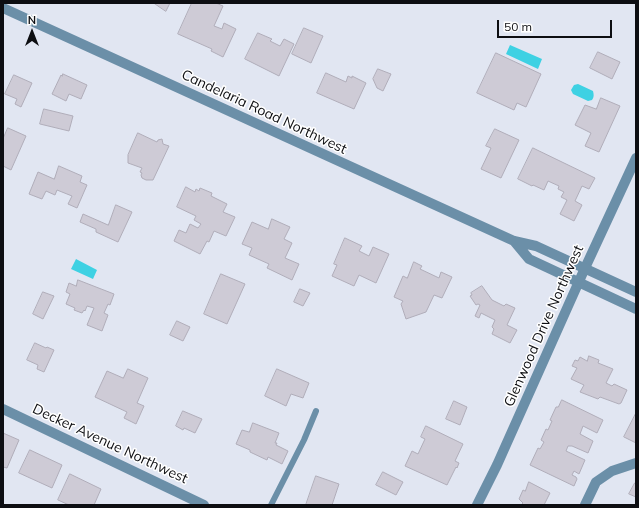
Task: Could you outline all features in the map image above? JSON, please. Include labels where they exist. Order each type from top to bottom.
[{"type":"street","name":"Candelaria Road Northwest","points":[[3,8],[514,241],[536,246],[636,292]]},
{"type":"street","name":"Glenwood Drive Northwest","points":[[477,505],[497,466],[578,283],[636,158]]},
{"type":"street","name":"Candelaria Road Northwest","points":[[514,241],[530,259],[578,283],[636,309]]},
{"type":"street","name":"Decker Avenue Northwest","points":[[3,409],[204,505]]},
{"type":"street","points":[[585,505],[596,482],[612,471],[636,463]]},
{"type":"lane","points":[[271,505],[304,440],[316,411]]},
{"type":"water","points":[[510,45],[542,59],[538,69],[506,54]]},
{"type":"water","points":[[578,84],[593,91],[594,96],[592,100],[588,101],[573,94],[571,90],[574,85]]},
{"type":"water","points":[[76,259],[97,270],[93,279],[71,269]]},
{"type":"building","points":[[154,3],[170,3],[166,11]]},
{"type":"building","points":[[192,3],[216,3],[223,6],[214,26],[222,29],[224,23],[236,29],[223,57],[211,51],[212,49],[178,34]]},
{"type":"building","points":[[304,28],[323,36],[311,63],[292,54]]},
{"type":"building","points":[[258,33],[272,39],[270,41],[280,46],[284,39],[294,44],[279,76],[245,59]]},
{"type":"building","points":[[598,52],[620,62],[612,79],[590,68]]},
{"type":"building","points":[[496,53],[541,74],[526,107],[517,103],[514,110],[477,93]]},
{"type":"building","points":[[378,69],[391,74],[383,91],[377,88],[373,79]]},
{"type":"building","points":[[326,73],[346,82],[348,76],[352,78],[352,76],[366,83],[354,109],[317,93]]},
{"type":"building","points":[[63,74],[87,85],[81,99],[69,94],[66,101],[52,94],[61,75],[62,76]]},
{"type":"building","points":[[14,75],[32,83],[21,107],[15,104],[17,99],[5,94]]},
{"type":"building","points":[[601,98],[620,106],[599,152],[585,146],[591,133],[575,125],[585,105],[596,109]]},
{"type":"building","points":[[44,109],[73,116],[69,131],[40,124]]},
{"type":"building","points":[[8,128],[26,136],[11,170],[3,166],[3,139]]},
{"type":"building","points":[[495,129],[519,140],[501,178],[481,169],[491,148],[486,146]]},
{"type":"building","points":[[138,133],[157,142],[158,140],[162,139],[163,144],[169,146],[153,180],[146,180],[142,178],[142,173],[140,172],[142,168],[128,163],[128,155]]},
{"type":"building","points":[[533,148],[595,178],[589,189],[582,186],[575,201],[582,205],[574,221],[560,214],[567,200],[561,197],[564,192],[558,189],[559,186],[548,181],[544,190],[518,179]]},
{"type":"building","points":[[59,166],[82,176],[80,182],[87,185],[77,208],[68,204],[72,196],[57,190],[55,195],[46,191],[42,199],[29,194],[38,172],[54,179]]},
{"type":"building","points":[[186,187],[195,192],[196,189],[199,191],[200,188],[212,193],[211,196],[227,204],[223,212],[235,217],[226,236],[214,231],[209,242],[207,241],[200,254],[174,241],[179,230],[186,233],[190,224],[198,228],[201,224],[194,220],[196,216],[177,207]]},
{"type":"building","points":[[116,205],[132,212],[118,242],[96,232],[96,229],[80,222],[83,214],[108,225]]},
{"type":"building","points":[[272,219],[290,227],[284,239],[292,243],[285,258],[299,264],[292,280],[267,268],[269,264],[249,255],[252,248],[242,244],[252,222],[268,229]]},
{"type":"building","points":[[345,238],[362,246],[359,251],[369,256],[373,247],[389,254],[376,283],[359,275],[354,286],[332,276],[337,265],[334,264]]},
{"type":"building","points":[[414,262],[422,266],[420,269],[439,278],[441,272],[452,277],[442,298],[434,295],[426,312],[406,319],[401,304],[403,301],[394,297],[403,276],[407,278]]},
{"type":"building","points":[[221,274],[245,284],[227,324],[204,314]]},
{"type":"building","points":[[78,280],[114,294],[110,305],[108,304],[104,313],[108,315],[102,331],[87,325],[94,308],[87,306],[85,311],[84,310],[82,313],[74,310],[75,308],[66,304],[70,294],[66,292],[69,283],[76,286]]},
{"type":"building","points":[[482,286],[492,300],[504,306],[506,304],[515,308],[507,325],[517,330],[510,343],[492,334],[494,329],[492,327],[495,320],[481,313],[479,318],[475,316],[480,305],[476,305],[470,296],[472,295],[471,293]]},
{"type":"building","points":[[300,289],[310,293],[303,306],[294,302]]},
{"type":"building","points":[[43,292],[54,296],[43,319],[33,314]]},
{"type":"building","points":[[177,321],[190,327],[183,341],[170,335]]},
{"type":"building","points":[[35,343],[54,350],[44,372],[37,369],[38,365],[27,360]]},
{"type":"building","points":[[589,356],[599,360],[598,363],[613,369],[606,383],[612,386],[614,384],[627,390],[621,403],[619,404],[600,397],[598,399],[580,392],[584,385],[571,379],[577,368],[572,366],[575,360],[578,361],[580,357],[587,361]]},
{"type":"building","points":[[128,369],[148,378],[137,403],[144,406],[136,424],[124,418],[127,412],[95,397],[107,371],[123,378]]},
{"type":"building","points":[[277,369],[309,383],[303,398],[291,394],[286,406],[265,396]]},
{"type":"building","points":[[562,400],[603,420],[597,433],[583,426],[580,434],[593,441],[588,453],[572,446],[568,446],[566,451],[585,460],[579,474],[574,471],[572,475],[577,479],[574,486],[530,465],[538,448],[540,449],[544,442],[541,440],[546,429],[548,430],[552,421],[550,420],[556,407],[558,407]]},
{"type":"building","points":[[454,401],[467,407],[460,425],[446,419]]},
{"type":"building","points":[[183,411],[202,419],[195,433],[184,428],[183,430],[176,426]]},
{"type":"building","points":[[636,413],[636,443],[624,437]]},
{"type":"building","points":[[253,423],[279,433],[275,443],[277,443],[276,445],[288,451],[282,464],[268,457],[267,460],[236,444],[242,430],[249,432]]},
{"type":"building","points":[[426,426],[463,444],[455,461],[459,463],[447,485],[405,466],[412,451],[418,454],[425,439],[421,437]]},
{"type":"building","points":[[3,433],[19,440],[7,468],[3,467]]},
{"type":"building","points":[[30,450],[62,465],[52,488],[19,473]]},
{"type":"building","points":[[383,472],[403,482],[396,495],[376,485]]},
{"type":"building","points":[[70,474],[101,489],[94,505],[69,505],[58,500]]},
{"type":"building","points":[[316,476],[339,484],[332,505],[306,505]]},
{"type":"building","points":[[529,482],[550,493],[544,505],[521,505],[523,503],[519,499]]},
{"type":"building","points":[[636,483],[636,497],[629,494]]}]
